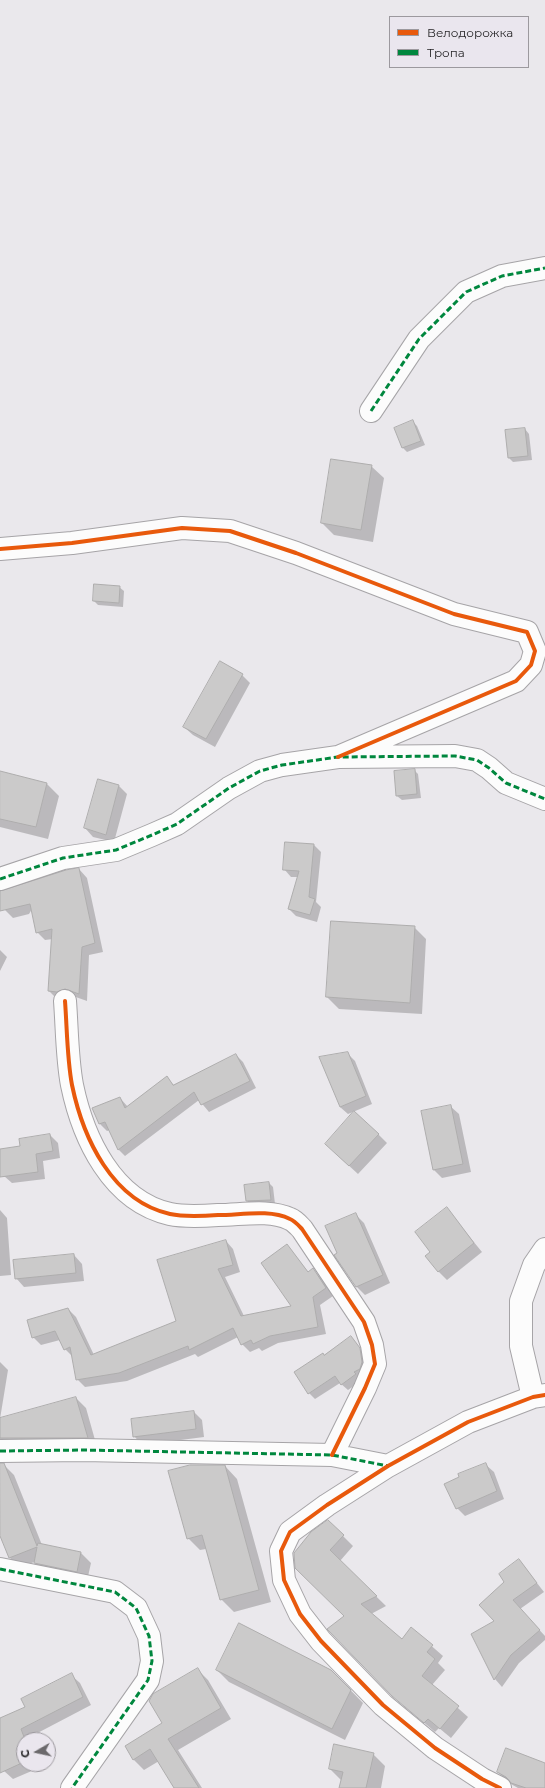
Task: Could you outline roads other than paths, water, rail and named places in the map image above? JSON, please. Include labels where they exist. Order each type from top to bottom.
[{"type":"street","points":[[371,411],[419,339],[466,292],[502,276],[545,268]]},
{"type":"street","points":[[0,549],[72,543],[182,528],[230,531],[296,553],[454,614],[527,632],[535,651],[531,665],[516,681],[338,758]]},
{"type":"street","points":[[0,879],[63,858],[116,850],[177,824],[229,788],[260,771],[282,764],[338,758],[455,756],[476,760],[489,768],[506,783],[545,799]]},
{"type":"street","points":[[65,1001],[72,1085],[84,1126],[108,1172],[128,1194],[148,1206],[170,1214],[207,1216],[274,1214],[291,1219],[302,1229],[364,1322],[372,1345],[374,1364],[365,1388],[332,1455]]},
{"type":"street","points":[[500,1788],[482,1779],[435,1748],[383,1705],[312,1630],[300,1614],[284,1580],[281,1551],[290,1532],[327,1505],[388,1466],[468,1422],[539,1396],[522,1346],[521,1300],[534,1265],[545,1249]]},
{"type":"street","points":[[0,1451],[83,1450],[332,1455],[388,1466]]},
{"type":"street","points":[[0,1569],[115,1592],[136,1608],[149,1636],[152,1661],[148,1680],[72,1788]]}]
